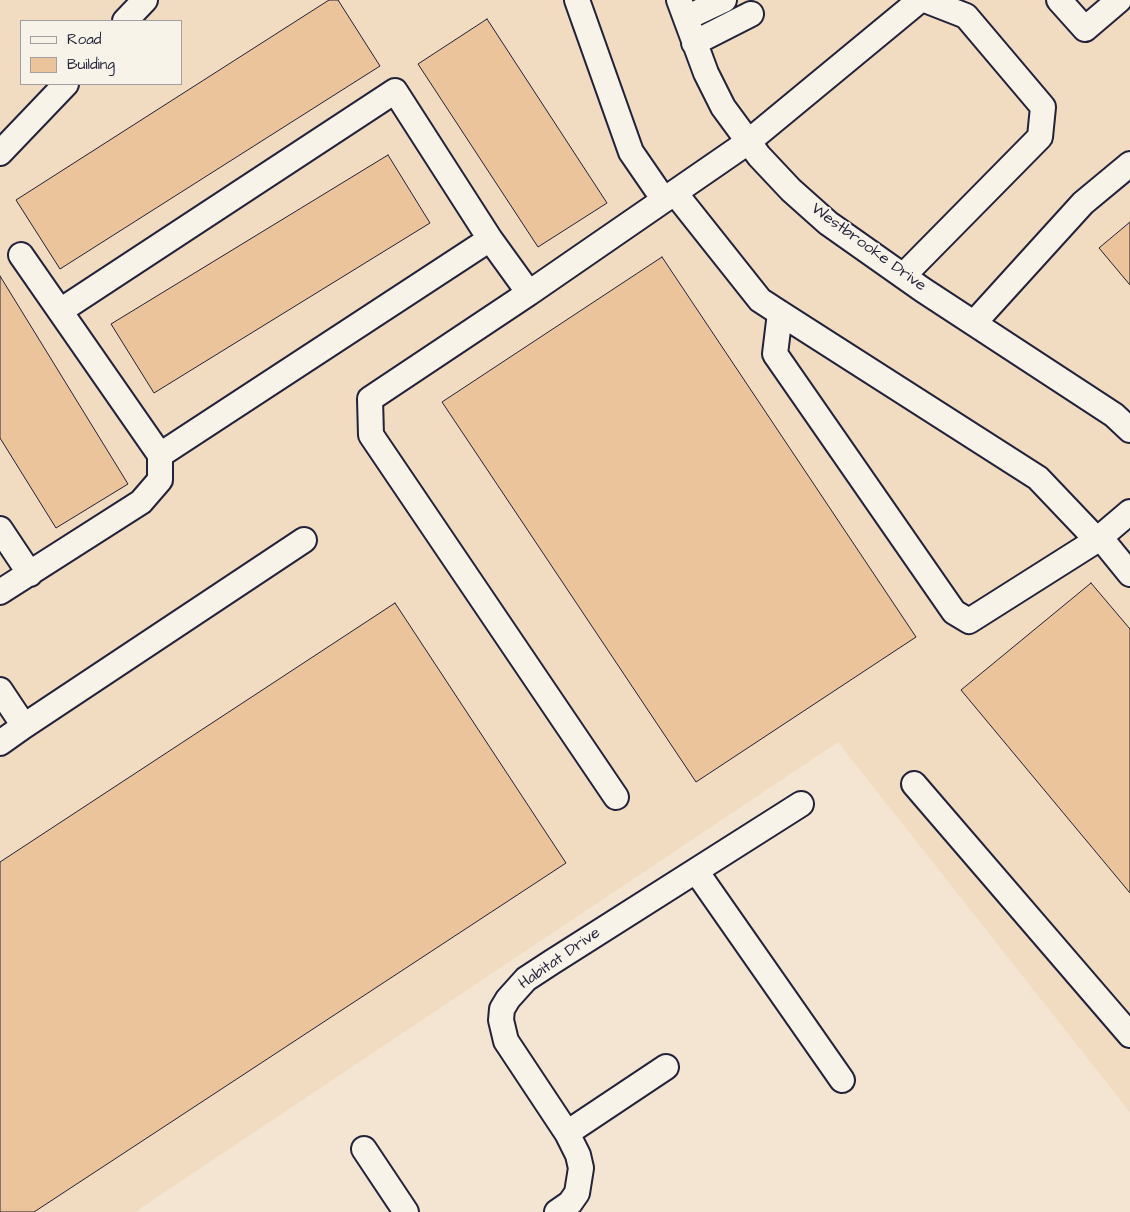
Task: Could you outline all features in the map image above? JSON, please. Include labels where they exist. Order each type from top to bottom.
[{"type":"street","points":[[126,20],[145,0]]},
{"type":"street","points":[[577,0],[631,152],[760,300],[1038,478],[1097,540],[1104,542],[1130,574]]},
{"type":"street","points":[[683,9],[724,0]]},
{"type":"street","points":[[616,797],[371,435],[370,399],[529,293],[748,142],[920,0]]},
{"type":"street","points":[[903,276],[1040,137],[1043,107],[966,16],[925,0]]},
{"type":"street","points":[[1059,0],[1085,29],[1119,0]]},
{"type":"street","name":"Westbrooke Drive","points":[[683,9],[706,73],[723,107],[748,142],[792,190],[828,223],[903,276],[1114,415],[1130,430]]},
{"type":"street","points":[[694,43],[752,14]]},
{"type":"street","points":[[0,153],[65,85]]},
{"type":"street","points":[[60,311],[394,91],[490,239],[529,293]]},
{"type":"street","points":[[974,323],[1083,203],[1130,164]]},
{"type":"street","points":[[160,455],[490,239]]},
{"type":"street","points":[[0,592],[141,502],[160,480],[160,455],[22,255]]},
{"type":"street","points":[[780,313],[775,354],[954,612],[969,621],[1097,540],[1130,512]]},
{"type":"street","points":[[0,529],[30,574]]},
{"type":"street","points":[[0,743],[304,540]]},
{"type":"street","points":[[0,690],[24,726]]},
{"type":"street","points":[[914,784],[1130,1035]]},
{"type":"street","name":"Habitat Drive","points":[[557,1212],[570,1203],[577,1193],[581,1168],[578,1155],[567,1133],[506,1041],[502,1030],[502,1008],[526,980],[801,804]]},
{"type":"street","points":[[696,871],[842,1080]]},
{"type":"street","points":[[567,1133],[666,1067]]},
{"type":"street","points":[[364,1149],[406,1212]]},
{"type":"shaded area","points":[[0,0],[1130,0],[1130,1112],[838,742],[135,1212],[0,1212]]},
{"type":"building","points":[[329,0],[338,0],[380,66],[60,269],[16,200]]},
{"type":"building","points":[[487,19],[607,203],[538,247],[418,64]]},
{"type":"building","points":[[388,155],[430,223],[154,393],[111,324]]},
{"type":"building","points":[[1130,222],[1130,285],[1099,248]]},
{"type":"building","points":[[662,257],[916,637],[696,782],[442,402]]},
{"type":"building","points":[[0,276],[128,484],[56,528],[0,438]]},
{"type":"building","points":[[1091,583],[1130,629],[1130,893],[961,690]]},
{"type":"building","points":[[395,603],[566,863],[34,1212],[0,1212],[0,862]]}]
